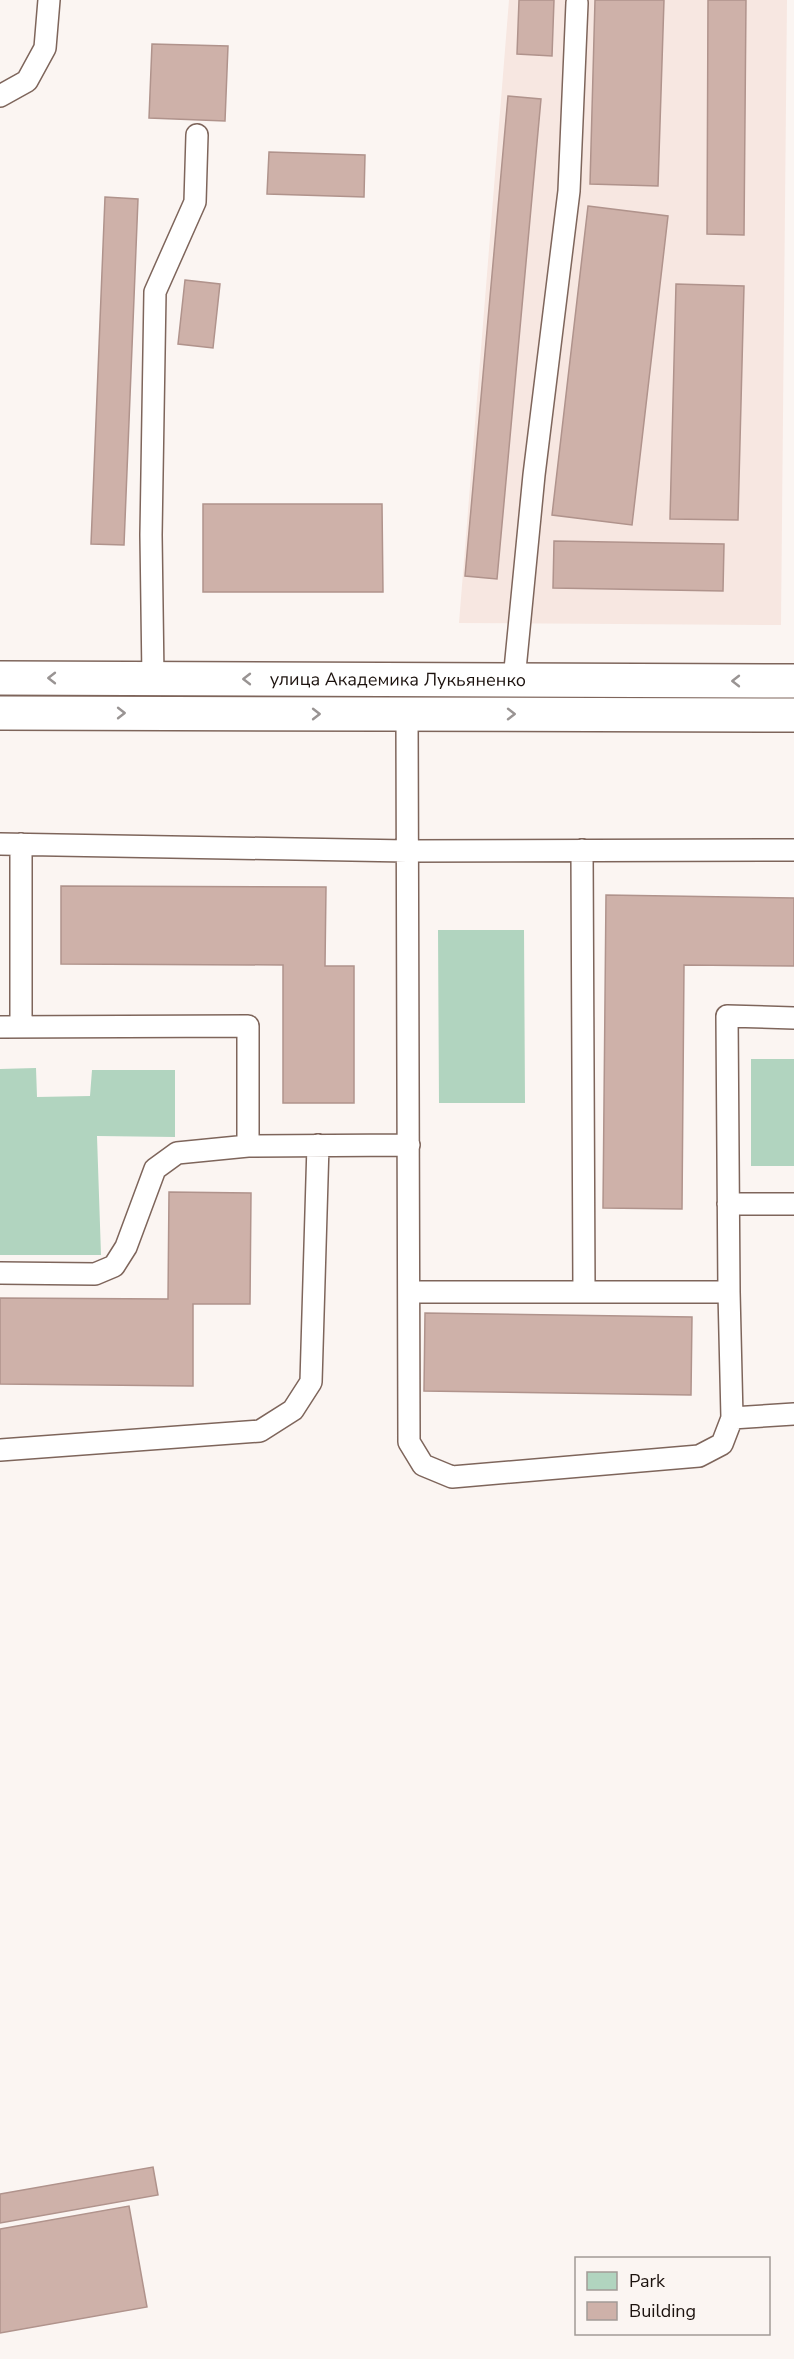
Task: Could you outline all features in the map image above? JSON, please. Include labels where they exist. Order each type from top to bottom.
[{"type":"highway","name":"улица Академика Лукьяненко","points":[[0,678],[794,681]]},
{"type":"highway","name":"улица Академика Лукьяненко","points":[[0,713],[794,715]]},
{"type":"lane","points":[[0,96],[27,81],[45,48],[49,0]]},
{"type":"lane","points":[[514,680],[534,475],[569,191],[577,3]]},
{"type":"lane","points":[[153,678],[151,535],[155,292],[195,202],[197,135]]},
{"type":"lane","points":[[407,714],[409,1442],[423,1465],[452,1477],[699,1456],[722,1444],[732,1418],[727,1016],[794,1018]]},
{"type":"lane","points":[[248,1146],[248,1026],[10,1027],[10,844],[407,851],[794,850]]},
{"type":"lane","points":[[582,850],[584,1292]]},
{"type":"lane","points":[[0,1450],[260,1431],[293,1410],[311,1383],[318,1145]]},
{"type":"lane","points":[[0,1273],[95,1274],[114,1266],[126,1247],[155,1169],[177,1153],[248,1146],[409,1145]]},
{"type":"lane","points":[[728,1204],[794,1204]]},
{"type":"lane","points":[[410,1292],[729,1292]]},
{"type":"lane","points":[[732,1418],[794,1414]]},
{"type":"shaded area","points":[[509,0],[787,0],[781,625],[459,623]]},
{"type":"green space","points":[[438,930],[524,930],[525,1103],[439,1103]]},
{"type":"green space","points":[[751,1059],[794,1059],[794,1166],[751,1166]]},
{"type":"green space","points":[[36,1068],[37,1097],[90,1096],[92,1070],[175,1070],[175,1137],[97,1136],[101,1255],[0,1255],[0,1069]]},
{"type":"building","points":[[519,0],[554,0],[552,56],[517,54]]},
{"type":"building","points":[[595,0],[664,0],[658,186],[590,184]]},
{"type":"building","points":[[708,0],[746,0],[744,235],[707,234]]},
{"type":"building","points":[[152,44],[228,46],[225,121],[149,118]]},
{"type":"building","points":[[508,96],[541,99],[497,579],[465,576]]},
{"type":"building","points":[[269,152],[365,155],[364,197],[267,194]]},
{"type":"building","points":[[105,197],[138,199],[124,545],[91,544]]},
{"type":"building","points":[[588,206],[668,216],[632,525],[552,515]]},
{"type":"building","points":[[185,280],[220,284],[213,348],[178,344]]},
{"type":"building","points":[[676,284],[744,286],[738,520],[670,519]]},
{"type":"building","points":[[203,504],[382,504],[383,592],[203,592]]},
{"type":"building","points":[[554,541],[724,544],[723,591],[553,588]]},
{"type":"building","points":[[61,886],[326,887],[325,966],[354,966],[354,1103],[283,1103],[283,965],[61,964]]},
{"type":"building","points":[[606,895],[794,898],[794,966],[684,965],[682,1209],[603,1208]]},
{"type":"building","points":[[169,1192],[251,1193],[250,1304],[193,1304],[193,1386],[0,1384],[0,1298],[168,1299]]},
{"type":"building","points":[[425,1313],[692,1317],[691,1395],[424,1391]]},
{"type":"building","points":[[153,2167],[158,2195],[0,2223],[0,2194]]},
{"type":"building","points":[[129,2206],[147,2307],[0,2333],[0,2229]]}]
